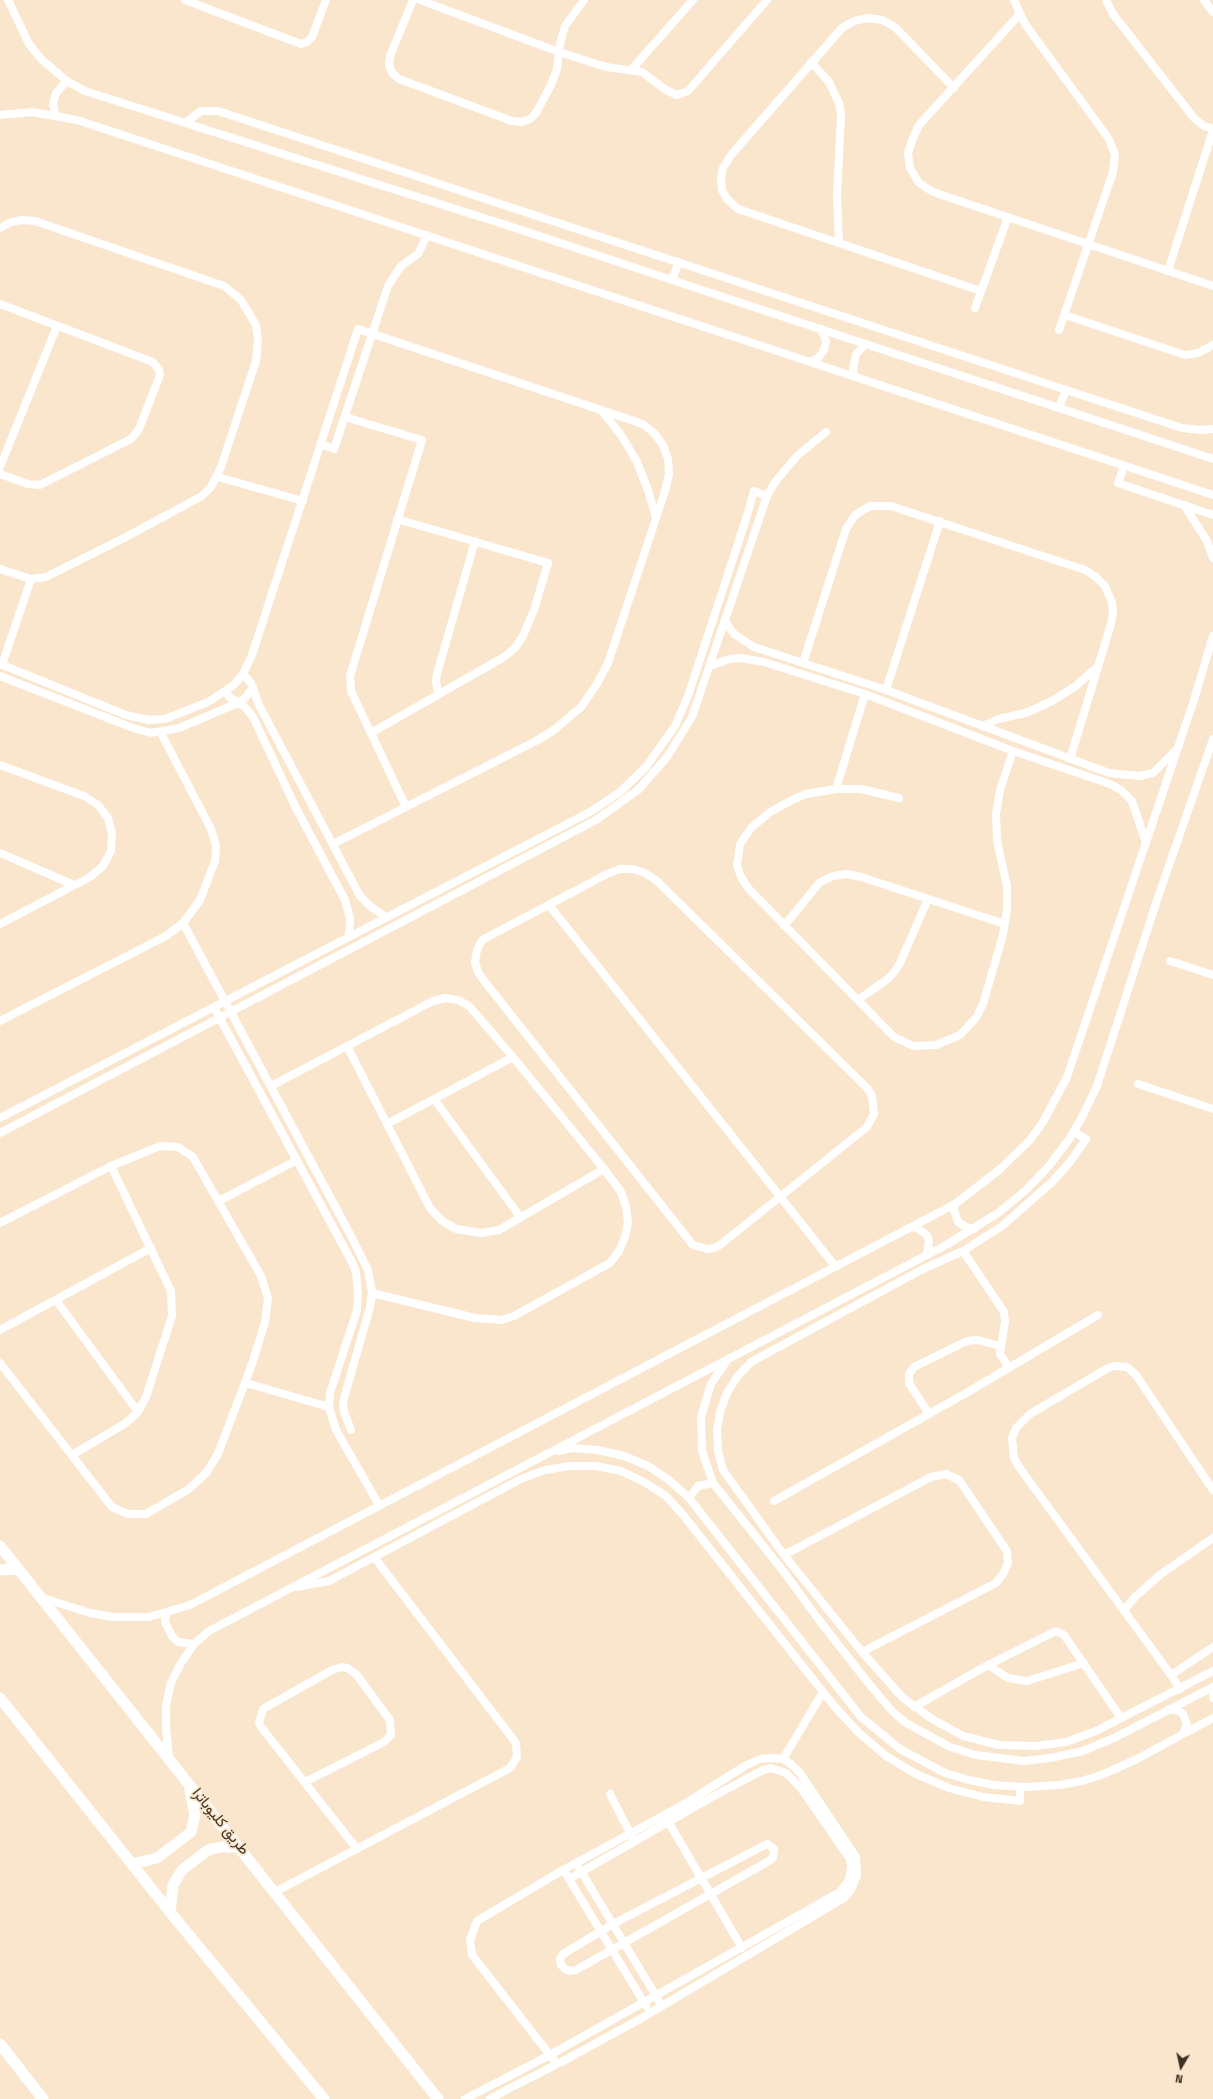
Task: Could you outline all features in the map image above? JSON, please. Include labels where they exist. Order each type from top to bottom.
[{"type":"main road","name":"طريق كليوباترا","points":[[0,1546],[276,1892],[438,2099]]},
{"type":"main road","points":[[0,1570],[18,1569]]},
{"type":"main road","points":[[0,1698],[170,1912],[324,2099]]},
{"type":"main road","points":[[132,1864],[157,1858],[188,1836],[191,1832],[195,1815],[188,1782]]},
{"type":"main road","points":[[170,1912],[173,1885],[182,1870],[208,1850],[221,1846],[240,1847]]},
{"type":"main road","points":[[0,2044],[43,2099]]},
{"type":"street","points":[[8,0],[28,44],[42,60],[67,81],[85,91],[672,280],[1212,457]]},
{"type":"street","points":[[185,0],[301,44],[308,42],[312,37],[326,0]]},
{"type":"street","points":[[413,0],[390,56],[389,65],[392,73],[399,79],[512,121],[521,122],[530,119],[536,112],[555,77],[565,26],[584,0]]},
{"type":"street","points":[[420,0],[559,52],[606,67],[642,72],[672,94],[683,94],[688,91],[767,0]]},
{"type":"street","points":[[631,70],[693,0]]},
{"type":"street","points":[[1014,0],[1019,15],[1112,146],[1115,163],[1059,330]]},
{"type":"street","points":[[1106,0],[1113,14],[1194,118],[1204,126],[1213,130],[1168,271]]},
{"type":"street","points":[[1204,0],[1213,12]]},
{"type":"street","points":[[1019,15],[920,126],[913,138],[908,153],[910,168],[919,183],[933,192],[1213,286]]},
{"type":"street","points":[[954,88],[895,27],[882,20],[868,18],[854,21],[842,28],[731,154],[723,168],[721,179],[722,190],[727,199],[738,210],[981,291]]},
{"type":"street","points":[[811,62],[829,82],[839,103],[841,115],[837,195],[839,243]]},
{"type":"street","points":[[55,114],[53,104],[56,93],[67,81]]},
{"type":"street","points":[[185,123],[201,111],[218,111],[1182,428],[1201,430],[1213,429]]},
{"type":"street","points":[[0,115],[32,112],[55,114],[84,122],[1213,495]]},
{"type":"street","points":[[975,308],[1008,217]]},
{"type":"street","points":[[0,228],[11,222],[22,220],[35,221],[224,286],[241,300],[256,325],[258,340],[256,361],[218,477],[202,496],[190,504],[60,572],[46,577],[31,579],[0,569]]},
{"type":"street","points":[[321,444],[334,449],[391,279],[406,262],[418,254],[427,235]]},
{"type":"street","points":[[672,280],[679,262]]},
{"type":"street","points":[[0,304],[153,362],[159,370],[160,380],[136,434],[125,443],[40,485],[28,484],[0,474]]},
{"type":"street","points":[[1065,315],[1185,355],[1198,353],[1213,345]]},
{"type":"street","points":[[0,467],[57,326]]},
{"type":"street","points":[[31,579],[1,664],[134,717],[157,720],[172,716],[208,702],[226,692],[243,674],[256,645],[358,329],[643,424],[654,433],[663,445],[668,459],[669,474],[656,519],[608,663],[597,684],[581,706],[559,726],[536,742],[333,844]]},
{"type":"street","points":[[811,362],[824,350],[826,341],[821,329]]},
{"type":"street","points":[[854,376],[853,369],[856,354],[866,344]]},
{"type":"street","points":[[1059,408],[1066,390]]},
{"type":"street","points":[[600,410],[621,435],[637,462],[648,490],[656,519]]},
{"type":"street","points":[[345,417],[422,440],[350,676],[351,691],[406,807]]},
{"type":"street","points":[[0,1133],[596,820],[627,799],[653,775],[676,744],[692,717],[767,496],[775,482],[798,455],[826,432]]},
{"type":"street","points":[[1124,466],[1118,483],[1213,515]]},
{"type":"street","points":[[218,477],[303,501]]},
{"type":"street","points":[[0,1118],[590,812],[620,792],[646,767],[675,726],[688,696],[754,491],[767,496]]},
{"type":"street","points":[[803,663],[846,529],[856,515],[870,506],[891,506],[1085,570],[1096,577],[1109,594],[1113,612],[1070,759]]},
{"type":"street","points":[[1184,506],[1207,541],[1213,558]]},
{"type":"street","points":[[371,733],[504,657],[515,648],[523,636],[534,610],[548,563],[397,518]]},
{"type":"street","points":[[886,690],[940,521]]},
{"type":"street","points":[[438,694],[436,688],[437,674],[475,541]]},
{"type":"street","points":[[725,621],[734,634],[747,643],[886,690],[1109,773],[1140,776],[1153,772],[1165,762],[1178,747]]},
{"type":"street","points":[[40,1597],[90,1613],[131,1618],[166,1613],[190,1605],[955,1204],[978,1188],[1015,1156],[1043,1122],[1054,1105],[1073,1062],[1178,747],[1213,636]]},
{"type":"street","points":[[710,666],[729,659],[752,659],[864,694],[1013,751],[1086,775],[1121,790],[1132,801],[1146,843]]},
{"type":"street","points":[[983,726],[998,719],[1026,713],[1052,701],[1076,686],[1098,666]]},
{"type":"street","points":[[243,674],[253,687],[259,705],[360,896],[371,907],[386,917]]},
{"type":"street","points":[[0,676],[142,731],[161,733],[179,728],[238,702],[247,696],[253,687]]},
{"type":"street","points":[[226,692],[230,698],[245,707],[253,717],[296,808],[345,900],[350,920],[349,937]]},
{"type":"street","points":[[836,789],[864,694]]},
{"type":"street","points":[[74,705],[79,696]]},
{"type":"street","points":[[0,1021],[166,936],[183,922],[200,900],[215,861],[216,846],[211,829],[161,733]]},
{"type":"street","points":[[169,1757],[166,1728],[166,1705],[171,1683],[194,1644],[209,1631],[974,1229],[998,1213],[1025,1191],[1049,1166],[1074,1132],[1090,1103],[1101,1075],[1157,900],[1213,739]]},
{"type":"street","points":[[898,798],[861,789],[836,789],[806,794],[781,805],[751,828],[740,844],[737,858],[741,877],[748,888],[894,1037],[906,1044],[927,1046],[953,1039],[971,1024],[980,1011],[1005,924],[1007,886],[997,841],[996,814],[1000,790],[1013,751]]},
{"type":"street","points":[[0,765],[84,796],[98,805],[108,818],[112,834],[111,851],[103,866],[90,877],[0,924]]},
{"type":"street","points":[[0,854],[74,885]]},
{"type":"street","points":[[620,869],[633,869],[645,873],[656,880],[868,1089],[874,1106],[874,1114],[867,1127],[780,1196],[720,1245],[707,1249],[693,1245],[478,972],[475,962],[477,950],[482,940],[607,874],[620,869]]},
{"type":"street","points":[[784,926],[813,888],[826,879],[840,874],[854,875],[1005,924]]},
{"type":"street","points":[[858,1000],[889,978],[895,971],[900,963],[928,899]]},
{"type":"street","points":[[549,905],[835,1266]]},
{"type":"street","points":[[183,922],[368,1270],[372,1293],[367,1319],[343,1402],[344,1412],[351,1430]]},
{"type":"street","points":[[1170,961],[1213,975]]},
{"type":"street","points":[[271,1086],[433,1001],[445,998],[458,1000],[469,1006],[513,1057],[621,1192],[626,1207],[626,1230],[619,1251],[610,1263],[514,1316],[501,1320],[475,1318],[372,1293]]},
{"type":"street","points":[[214,1007],[356,1273],[358,1292],[357,1310],[330,1393],[329,1407],[336,1430],[379,1505]]},
{"type":"street","points":[[347,1046],[430,1208],[448,1225],[464,1232],[481,1233],[499,1230],[604,1170]]},
{"type":"street","points":[[387,1124],[513,1057]]},
{"type":"street","points":[[1138,1084],[1213,1109]]},
{"type":"street","points":[[434,1099],[521,1218]]},
{"type":"street","points":[[1074,1132],[1086,1139],[1052,1182],[1002,1226],[963,1251],[923,1269],[751,1362],[737,1377],[727,1394],[720,1412],[717,1431],[718,1451],[723,1470],[793,1567],[862,1652],[903,1698],[932,1719],[963,1736],[999,1745],[1036,1746],[1066,1742],[1121,1718],[1213,1671]]},
{"type":"street","points":[[0,1223],[111,1166],[160,1146],[178,1147],[193,1157],[261,1276],[268,1298],[265,1322],[246,1383],[218,1454],[206,1473],[189,1489],[146,1514],[128,1514],[112,1507],[0,1363]]},
{"type":"street","points":[[218,1201],[297,1160]]},
{"type":"street","points":[[72,1455],[126,1423],[138,1412],[146,1397],[172,1316],[171,1290],[111,1166]]},
{"type":"street","points":[[955,1204],[954,1210],[958,1222],[968,1228],[974,1229]]},
{"type":"street","points":[[911,1227],[917,1228],[927,1235],[929,1241],[927,1253]]},
{"type":"street","points":[[0,1330],[150,1248]]},
{"type":"street","points":[[963,1251],[1004,1312],[1005,1321],[1000,1346],[1001,1357],[1009,1368]]},
{"type":"street","points":[[356,1273],[368,1270]]},
{"type":"street","points":[[56,1300],[138,1412]]},
{"type":"street","points":[[833,1303],[840,1314]]},
{"type":"street","points":[[774,1501],[929,1414],[1098,1315]]},
{"type":"street","points":[[929,1414],[909,1383],[909,1374],[914,1367],[967,1341],[978,1340],[1000,1346]]},
{"type":"street","points":[[730,1357],[710,1384],[702,1417],[702,1451],[713,1483],[784,1572],[818,1620],[868,1684],[894,1713],[906,1723],[950,1747],[976,1755],[1024,1761],[1050,1758],[1083,1751],[1114,1738],[1168,1709],[1213,1688],[1213,1698]]},
{"type":"street","points":[[1180,1689],[1171,1674],[1014,1458],[1012,1438],[1016,1428],[1022,1420],[1108,1368],[1114,1366],[1126,1367],[1136,1375],[1213,1490]]},
{"type":"street","points":[[246,1383],[329,1407]]},
{"type":"street","points":[[548,1453],[572,1448],[598,1450],[624,1456],[648,1466],[670,1480],[689,1498],[861,1717],[900,1749],[945,1773],[994,1785],[1020,1787],[1060,1785],[1082,1781],[1104,1774],[1213,1718]]},
{"type":"street","points":[[290,1588],[329,1580],[521,1480],[545,1470],[570,1466],[596,1466],[621,1471],[644,1482],[666,1496],[756,1606],[823,1692],[859,1733],[886,1756],[916,1774],[948,1788],[983,1797],[1020,1801],[1020,1787]]},
{"type":"street","points":[[784,1555],[931,1477],[946,1474],[959,1480],[1008,1551],[1008,1563],[1003,1574],[996,1583],[862,1652]]},
{"type":"street","points":[[689,1498],[698,1486],[713,1483]]},
{"type":"street","points":[[449,1505],[456,1514]]},
{"type":"street","points":[[1124,1610],[1135,1597],[1156,1578],[1213,1538]]},
{"type":"street","points":[[276,1892],[510,1768],[515,1763],[518,1750],[516,1743],[374,1557]]},
{"type":"street","points":[[784,1572],[793,1567]]},
{"type":"street","points":[[756,1606],[767,1599]]},
{"type":"street","points":[[166,1613],[165,1622],[172,1636],[178,1642],[194,1644]]},
{"type":"street","points":[[914,1706],[988,1665],[1056,1631],[1062,1632],[1121,1718]]},
{"type":"street","points":[[1171,1674],[1213,1647]]},
{"type":"street","points":[[988,1665],[1008,1678],[1027,1681],[1084,1663]]},
{"type":"street","points":[[305,1782],[384,1742],[391,1735],[390,1720],[356,1674],[347,1668],[342,1667],[332,1670],[263,1709],[260,1714],[259,1723],[261,1728],[357,1849]]},
{"type":"street","points":[[783,1759],[823,1692]]},
{"type":"street","points":[[1168,1709],[1179,1710],[1186,1719],[1186,1729],[1183,1734]]},
{"type":"street","points":[[760,1759],[764,1770]]},
{"type":"street","points":[[490,2099],[650,2013],[769,1941],[805,1922],[842,1895],[852,1882],[858,1867],[838,1835],[803,1785],[791,1764],[783,1759],[760,1759],[744,1766],[569,1879]]},
{"type":"street","points":[[786,1772],[791,1764]]},
{"type":"street","points":[[744,1766],[751,1777]]},
{"type":"street","points":[[556,2064],[472,1955],[470,1940],[475,1925],[481,1917],[576,1863],[669,1824],[712,1797],[764,1770],[778,1769],[786,1772],[803,1785]]},
{"type":"street","points":[[707,1790],[712,1797]]},
{"type":"street","points":[[610,1794],[633,1838]]},
{"type":"street","points":[[669,1824],[742,1948]]},
{"type":"street","points":[[767,1844],[774,1849],[773,1858],[710,1895],[623,1942],[576,1970],[570,1971],[561,1965],[560,1959],[563,1954],[613,1924],[762,1845],[767,1844]]},
{"type":"street","points":[[576,1863],[662,2006]]},
{"type":"street","points":[[563,1870],[650,2013]]},
{"type":"street","points":[[465,2099],[550,2055],[644,2003],[742,1948],[800,1913],[842,1895]]},
{"type":"street","points":[[800,1913],[805,1922]]},
{"type":"street","points":[[765,1933],[769,1941]]},
{"type":"street","points":[[711,1965],[716,1973]]}]
